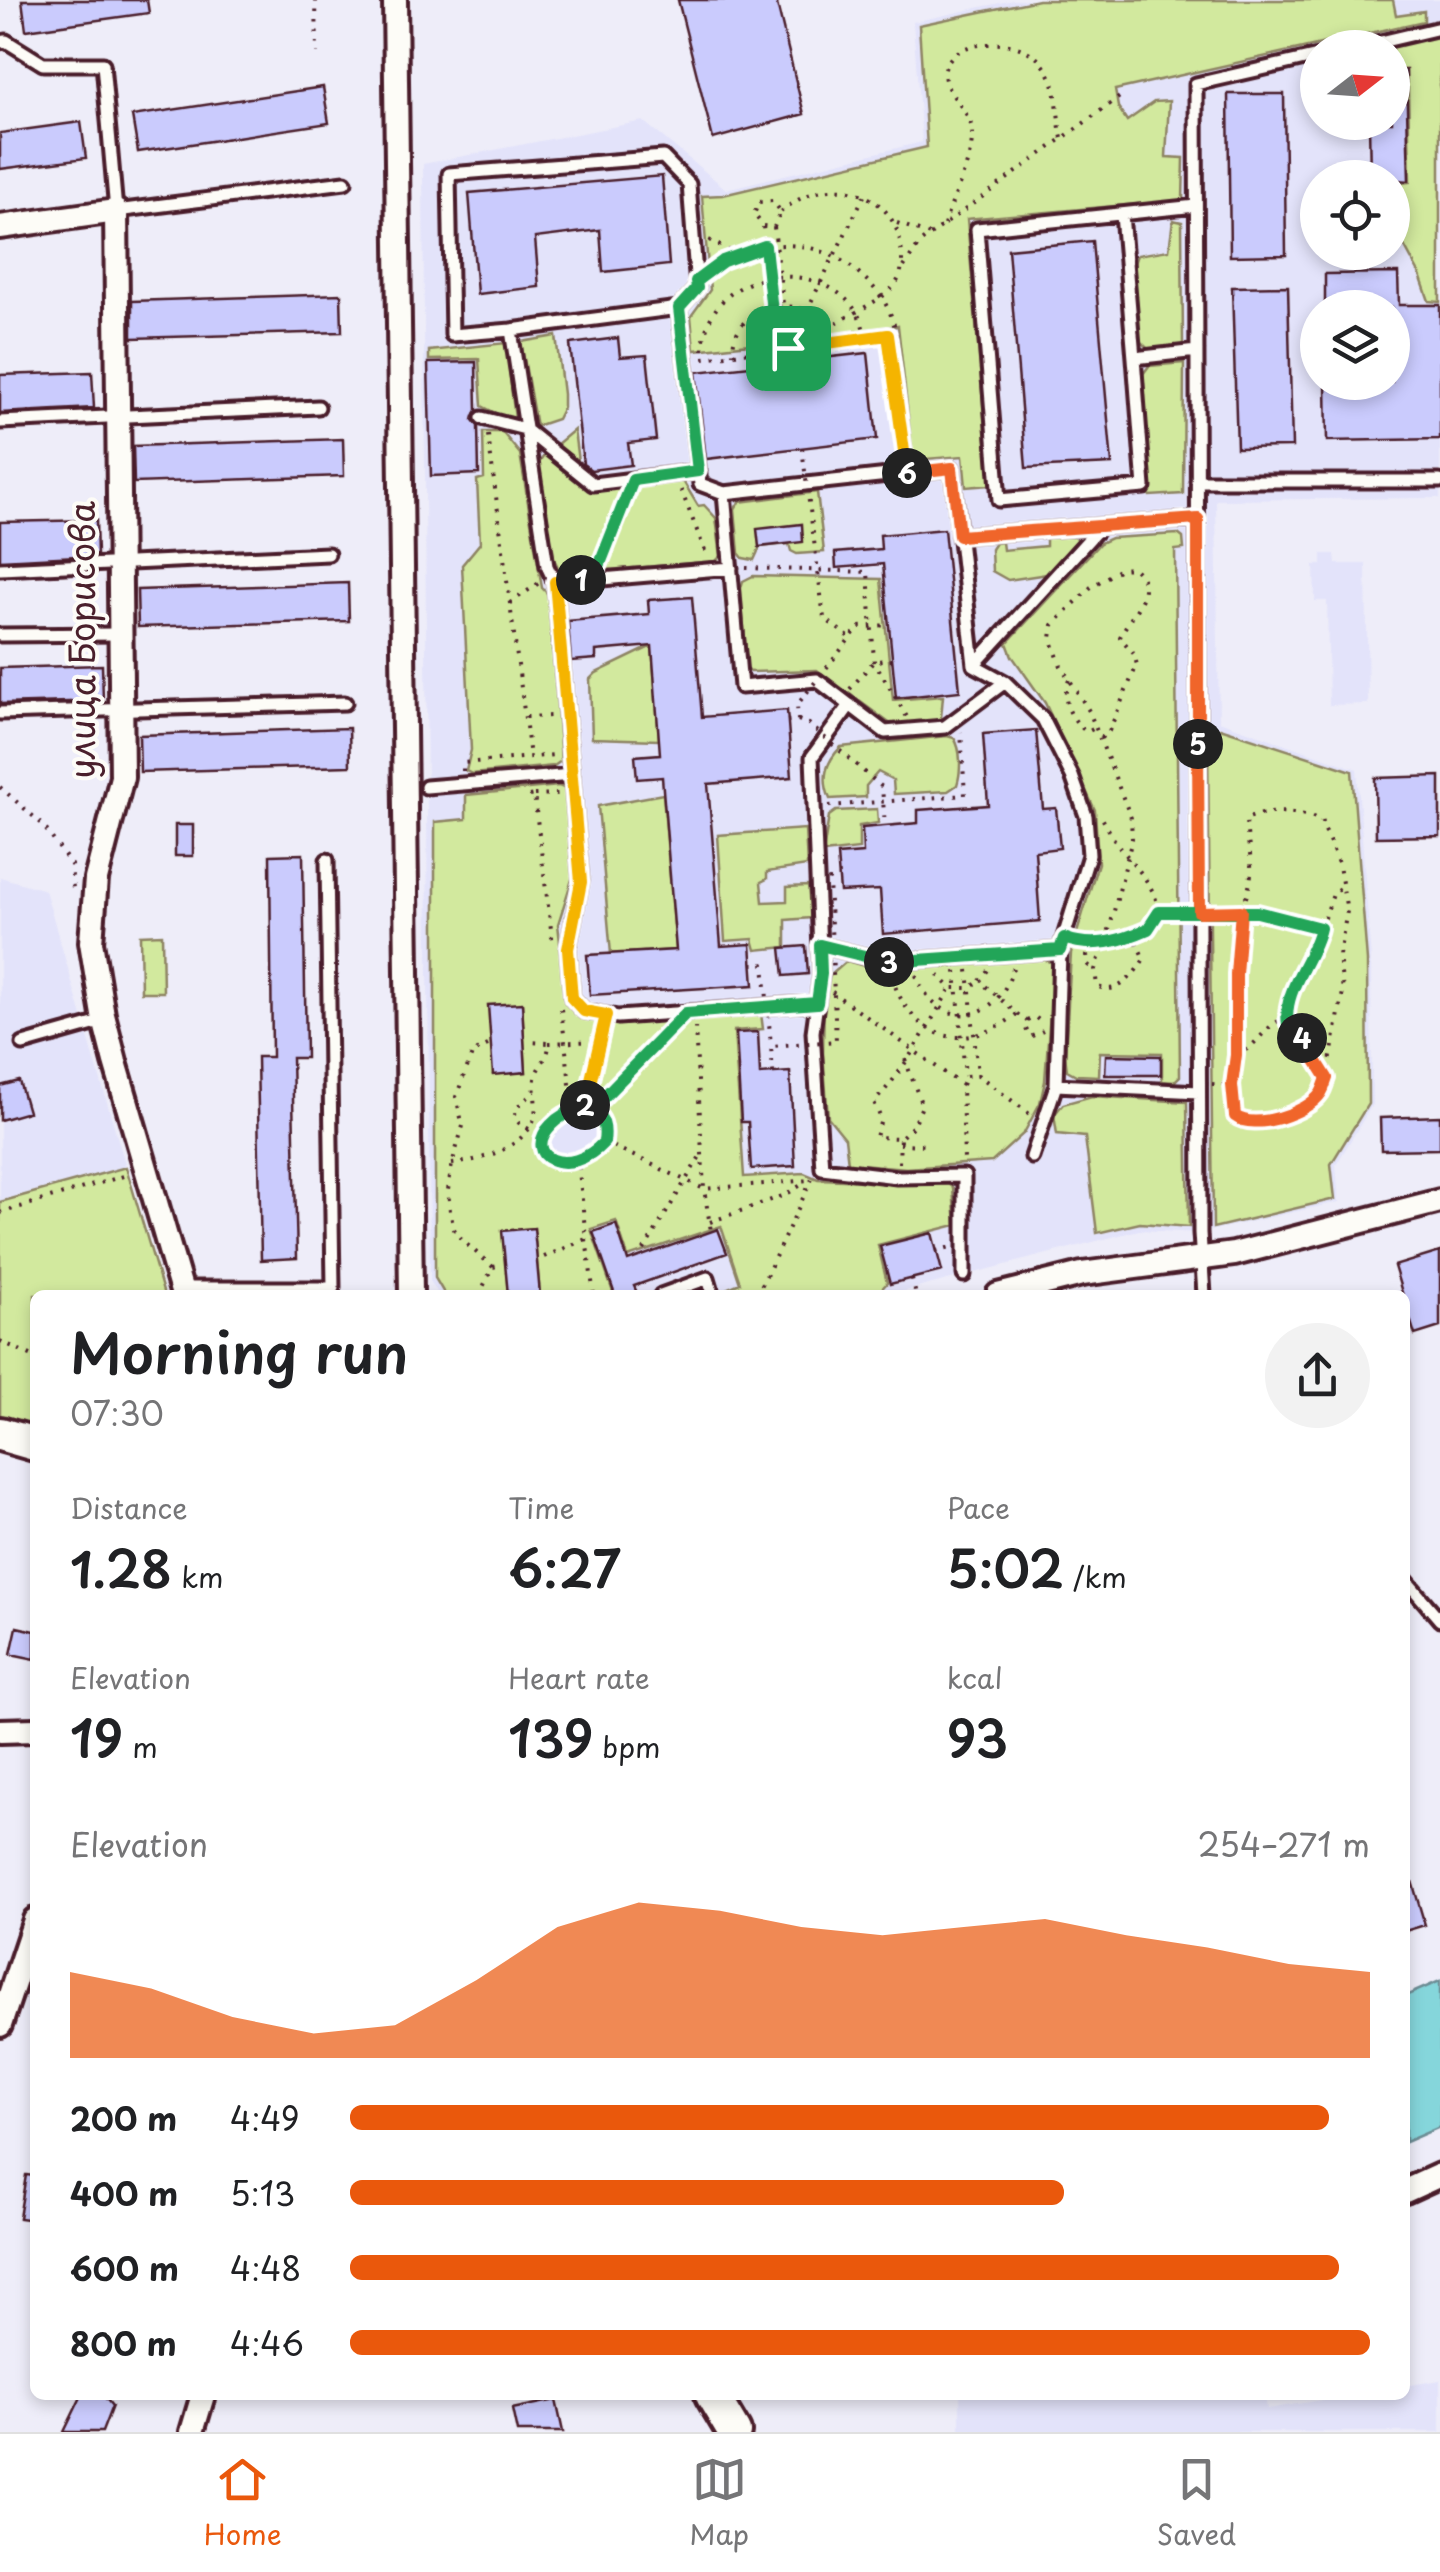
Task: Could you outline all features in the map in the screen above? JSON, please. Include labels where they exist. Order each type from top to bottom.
[{"type":"street","points":[[396,0],[411,1290]]},
{"type":"street","points":[[0,226],[116,211]]},
{"type":"street","name":"улица Борисова","points":[[116,211],[122,776],[96,879],[91,942],[104,1021],[182,1290]]},
{"type":"street","points":[[1018,1290],[1082,1274],[1234,1254],[1440,1201]]},
{"type":"street","points":[[0,1434],[30,1443]]},
{"type":"street","points":[[0,1731],[30,1730]]},
{"type":"street","points":[[0,2025],[30,1935]]},
{"type":"street","points":[[1410,2188],[1440,2174]]},
{"type":"street","points":[[192,2432],[202,2400]]},
{"type":"street","points":[[715,2400],[734,2432]]},
{"type":"lane","points":[[1410,35],[1440,28]]},
{"type":"lane","points":[[0,42],[6,41],[43,64],[104,64],[116,211],[345,182]]},
{"type":"lane","points":[[1203,1290],[1200,1258],[1196,84],[1300,60]]},
{"type":"lane","points":[[663,157],[688,184],[692,230],[697,288],[679,308],[452,335],[449,174],[663,157]]},
{"type":"lane","points":[[1122,214],[1144,487],[999,500],[977,228],[1196,206]]},
{"type":"lane","points":[[679,308],[700,484],[724,493],[952,468],[974,665]]},
{"type":"lane","points":[[511,330],[547,566],[553,578],[567,716],[581,882],[568,949],[572,998],[584,1011],[618,1018],[817,1003]]},
{"type":"lane","points":[[1134,358],[1197,351]]},
{"type":"lane","points":[[0,422],[318,407]]},
{"type":"lane","points":[[484,419],[525,429],[593,484],[698,471]]},
{"type":"lane","points":[[1198,480],[1440,481]]},
{"type":"lane","points":[[724,493],[741,687],[817,680],[886,732],[946,727],[1005,682]]},
{"type":"lane","points":[[959,536],[1198,519]]},
{"type":"lane","points":[[974,665],[1101,526]]},
{"type":"lane","points":[[0,569],[328,554]]},
{"type":"lane","points":[[553,578],[594,579],[730,568]]},
{"type":"lane","points":[[0,635],[121,634]]},
{"type":"lane","points":[[974,665],[1005,682],[1043,719],[1072,776],[1086,816],[1089,855],[1062,944],[1056,1084],[1032,1157]]},
{"type":"lane","points":[[846,702],[812,757],[820,945],[820,983],[813,1032],[822,1168],[898,1178],[964,1176],[964,1274]]},
{"type":"lane","points":[[0,714],[345,703]]},
{"type":"lane","points":[[426,787],[572,775]]},
{"type":"lane","points":[[232,1290],[333,1288],[327,860]]},
{"type":"lane","points":[[820,945],[889,962],[1014,953],[1062,944]]},
{"type":"lane","points":[[23,1044],[104,1021]]},
{"type":"lane","points":[[1056,1084],[1199,1092]]},
{"type":"lane","points":[[675,1290],[708,1278],[712,1290]]},
{"type":"lane","points":[[1410,1584],[1440,1620]]},
{"type":"path","points":[[316,0],[317,53]]},
{"type":"path","points":[[944,225],[973,135],[970,120],[946,84],[944,70],[953,55],[964,48],[1004,43],[1032,54],[1050,76],[1062,138]]},
{"type":"path","points":[[788,348],[890,291],[910,256],[930,235],[1121,96]]},
{"type":"path","points":[[788,348],[774,226],[780,212],[799,198],[840,188],[877,203],[894,222],[902,250],[902,272]]},
{"type":"path","points":[[788,348],[865,196]]},
{"type":"path","points":[[776,349],[763,226],[754,214],[759,202],[773,201],[780,212]]},
{"type":"path","points":[[894,222],[930,235]]},
{"type":"path","points":[[763,226],[774,226]]},
{"type":"path","points":[[692,230],[738,254]]},
{"type":"path","points":[[696,281],[738,254],[776,244],[810,247],[848,264],[882,297],[896,335],[703,358],[702,341],[709,323],[734,292],[768,277],[820,283],[854,311],[865,338]]},
{"type":"path","points":[[734,354],[733,344],[746,321],[783,304],[807,310],[826,325],[833,342]]},
{"type":"path","points":[[888,335],[907,473]]},
{"type":"path","points":[[484,419],[530,757]]},
{"type":"path","points":[[802,448],[824,618],[850,638]]},
{"type":"path","points":[[675,474],[713,569]]},
{"type":"path","points":[[594,579],[633,480]]},
{"type":"path","points":[[730,568],[868,572],[874,661],[914,730]]},
{"type":"path","points":[[1101,738],[1109,731],[1137,665],[1134,654],[1120,637],[1143,600],[1145,586],[1132,568],[1106,576],[1053,625],[1051,638],[1056,655],[1101,738],[1131,818],[1132,839],[1095,970],[1097,986],[1113,990],[1136,973],[1144,959],[1133,936]]},
{"type":"path","points":[[510,603],[553,578]]},
{"type":"path","points":[[798,720],[797,705],[859,628],[889,625]]},
{"type":"path","points":[[874,661],[892,660]]},
{"type":"path","points":[[846,702],[874,661]]},
{"type":"path","points":[[1069,680],[1065,698],[1072,716],[1087,732],[1095,728]]},
{"type":"path","points":[[525,717],[567,716]]},
{"type":"path","points":[[814,807],[965,795],[960,716]]},
{"type":"path","points":[[788,721],[809,724],[882,787],[886,826]]},
{"type":"path","points":[[0,787],[42,824],[71,865],[75,904]]},
{"type":"path","points":[[517,796],[573,793]]},
{"type":"path","points":[[534,796],[553,948]]},
{"type":"path","points":[[1295,812],[1322,820],[1339,866],[1347,912],[1339,956],[1344,992],[1327,1078],[1320,1095],[1307,1105],[1256,1124],[1244,1123],[1235,1116],[1232,1085],[1241,911],[1253,876],[1246,819],[1257,814],[1295,812]]},
{"type":"path","points":[[1062,944],[1103,943],[1133,936],[1148,929],[1159,912],[1158,901],[1100,816],[1086,816]]},
{"type":"path","points":[[771,1046],[836,1041],[829,880],[839,879]]},
{"type":"path","points":[[1327,1078],[1286,1017],[1287,1005],[1316,946],[1334,892],[1341,887]]},
{"type":"path","points":[[1159,912],[1257,912],[1320,928]]},
{"type":"path","points":[[1086,944],[1088,966],[1095,970]]},
{"type":"path","points":[[914,961],[923,992],[938,1008],[972,1014],[998,998],[1009,982],[1014,953]]},
{"type":"path","points":[[928,1145],[876,1137],[881,1119],[874,1102],[938,1008],[954,989],[970,988],[980,981],[992,965],[991,955]]},
{"type":"path","points":[[961,957],[970,988],[978,1075]]},
{"type":"path","points":[[961,957],[954,989],[966,1076],[962,1084],[964,1176]]},
{"type":"path","points":[[935,960],[938,974],[954,989]]},
{"type":"path","points":[[889,962],[902,1000],[926,1026],[949,1037],[974,1038],[999,1028],[1017,1014]]},
{"type":"path","points":[[752,964],[764,964],[773,1074]]},
{"type":"path","points":[[980,981],[1027,1021]]},
{"type":"path","points":[[820,983],[962,1084]]},
{"type":"path","points":[[560,1004],[573,1108]]},
{"type":"path","points":[[588,1109],[690,1012]]},
{"type":"path","points":[[690,1012],[711,1232]]},
{"type":"path","points":[[588,1109],[606,1015]]},
{"type":"path","points":[[1236,1055],[1253,1046],[1269,1025],[1286,1017]]},
{"type":"path","points":[[528,1042],[600,1041]]},
{"type":"path","points":[[452,1164],[488,1155],[529,1129],[534,1118],[536,1074],[549,1057],[550,1043]]},
{"type":"path","points":[[488,1045],[473,1052],[456,1097],[463,1126],[448,1190],[454,1229],[493,1267],[501,1266]]},
{"type":"path","points":[[898,1178],[899,1141],[914,1125],[922,1106],[905,1059]]},
{"type":"path","points":[[966,1076],[978,1075],[1043,1123]]},
{"type":"path","points":[[529,1129],[519,1125],[515,1109],[536,1090]]},
{"type":"path","points":[[573,1108],[600,1115],[604,1142],[570,1164],[548,1158],[543,1147],[550,1126],[573,1108]]},
{"type":"path","points":[[604,1142],[704,1189],[810,1180]]},
{"type":"path","points":[[644,1250],[702,1153]]},
{"type":"path","points":[[578,1160],[593,1290]]},
{"type":"path","points":[[710,1222],[785,1195],[822,1168]]},
{"type":"path","points":[[0,1212],[146,1169]]},
{"type":"path","points":[[759,1290],[810,1180]]},
{"type":"path","points":[[544,1257],[586,1239]]},
{"type":"path","points":[[936,1251],[946,1248]]},
{"type":"path","points":[[482,1290],[493,1267]]},
{"type":"path","points":[[912,1279],[915,1290]]},
{"type":"path","points":[[0,1341],[30,1355]]},
{"type":"shaded area","points":[[1013,0],[1440,0],[1440,498],[1216,500],[1219,721],[1357,769],[1371,961],[1372,1105],[1336,1165],[1339,1202],[1200,1233],[1139,1230],[909,1290],[436,1290],[430,1281],[423,164],[643,121],[726,189],[922,142],[913,22]]},
{"type":"shaded area","points":[[1322,554],[1335,554],[1336,564],[1366,564],[1368,704],[1329,705],[1327,601],[1315,601],[1314,565],[1322,565]]},
{"type":"shaded area","points":[[0,877],[45,890],[126,1167],[0,1202]]},
{"type":"shaded area","points":[[1440,2380],[1440,2432],[960,2432],[960,2400],[1266,2400],[1267,2409],[1322,2400],[1410,2400],[1410,2385]]},
{"type":"green space","points":[[1038,0],[1393,0],[1396,15],[1424,11],[1424,21],[1384,30],[1300,30],[1300,49],[1115,90],[1118,107],[1127,121],[1154,102],[1169,101],[1166,157],[1184,158],[1183,200],[967,219],[990,485],[966,487],[963,456],[913,460],[898,326],[812,337],[780,327],[766,333],[759,343],[694,350],[691,316],[710,290],[702,196],[723,195],[927,147],[919,25]]},
{"type":"green space","points":[[1440,35],[1440,302],[1429,301],[1410,256],[1410,42]]},
{"type":"green space","points":[[1173,220],[1182,222],[1183,345],[1148,349],[1140,341],[1134,263],[1137,255],[1169,250]]},
{"type":"green space","points":[[556,336],[563,407],[557,419],[536,426],[521,342]]},
{"type":"green space","points":[[506,343],[515,419],[509,420],[482,406],[479,359],[429,360],[429,351]]},
{"type":"green space","points":[[1184,363],[1183,494],[1150,496],[1143,374],[1149,366]]},
{"type":"green space","points":[[574,430],[581,485],[591,490],[683,481],[698,506],[704,505],[716,518],[721,556],[716,561],[572,573],[559,569],[554,559],[539,463]]},
{"type":"green space","points":[[483,432],[502,432],[520,454],[542,588],[549,595],[561,761],[554,766],[472,774],[466,771],[471,750],[462,565],[480,543],[477,480],[484,478]]},
{"type":"green space","points":[[817,492],[824,552],[797,554],[789,544],[760,547],[754,560],[743,558],[739,553],[735,509],[739,502]]},
{"type":"green space","points":[[1178,534],[1183,538],[1184,549],[1175,550],[1180,1076],[1174,1082],[1162,1081],[1162,1053],[1100,1052],[1099,1076],[1076,1075],[1067,1070],[1065,1056],[1071,953],[1098,863],[1095,810],[1045,703],[1007,643],[1100,543],[1111,538]]},
{"type":"green space","points":[[1046,538],[1078,539],[1047,574],[1008,580],[992,571],[991,549],[995,543],[1002,542],[1003,550],[1046,546]]},
{"type":"green space","points":[[753,576],[881,579],[893,700],[943,696],[941,718],[892,725],[817,670],[751,672],[747,668],[741,588],[743,581]]},
{"type":"green space","points":[[652,646],[659,740],[592,738],[590,679]]},
{"type":"green space","points":[[1220,728],[1352,771],[1367,961],[1368,1104],[1331,1164],[1335,1199],[1213,1228],[1208,738],[1212,730]]},
{"type":"green space","points":[[947,736],[957,743],[960,761],[957,785],[948,791],[894,794],[893,780],[878,772],[866,786],[866,797],[830,799],[826,771],[841,747]]},
{"type":"green space","points":[[559,786],[566,789],[573,876],[558,924],[567,1005],[581,1018],[618,1025],[761,1013],[763,1029],[734,1031],[744,1177],[804,1173],[818,1179],[948,1184],[953,1188],[956,1225],[878,1245],[887,1283],[881,1290],[725,1290],[740,1283],[721,1226],[628,1257],[616,1221],[591,1229],[612,1290],[540,1290],[534,1228],[503,1231],[508,1290],[442,1290],[435,1278],[435,822],[466,819],[466,795]],"holes":[[[522,1004],[526,1072],[493,1074]],[[589,1105],[602,1113],[609,1139],[595,1155],[564,1165],[542,1156],[538,1146],[540,1134],[551,1121],[570,1107]]]},
{"type":"green space","points":[[663,794],[676,950],[611,954],[598,806]]},
{"type":"green space","points":[[877,809],[878,823],[859,826],[859,849],[823,853],[829,816],[836,811]]},
{"type":"green space","points":[[805,829],[807,866],[767,872],[767,879],[761,882],[763,902],[787,901],[787,887],[808,886],[811,918],[786,920],[786,947],[756,950],[753,939],[725,941],[718,835]]},
{"type":"green space","points":[[162,934],[163,992],[141,992],[140,935]]},
{"type":"green space","points":[[1041,958],[1051,962],[1053,972],[1045,1081],[1040,1103],[1024,1133],[992,1162],[906,1168],[848,1163],[845,1138],[828,1117],[823,1053],[824,996],[830,976],[847,961],[881,971]]},
{"type":"green space","points":[[1092,1096],[1187,1102],[1189,1227],[1140,1223],[1097,1233],[1085,1137],[1057,1134],[1054,1115],[1063,1104]]},
{"type":"green space","points":[[126,1167],[163,1290],[30,1290],[30,1429],[0,1420],[0,1202]]},
{"type":"water","points":[[1440,1981],[1440,2127],[1410,2140],[1410,1994]]},
{"type":"building","points":[[22,0],[147,0],[149,13],[26,30]]},
{"type":"building","points":[[678,0],[776,0],[804,114],[713,139]]},
{"type":"building","points":[[323,87],[329,123],[138,152],[132,116]]},
{"type":"building","points":[[1228,94],[1284,94],[1286,255],[1230,256]]},
{"type":"building","points":[[81,122],[86,158],[0,169],[0,133]]},
{"type":"building","points":[[1369,140],[1408,140],[1408,160],[1370,160]]},
{"type":"building","points":[[662,176],[669,265],[603,272],[600,230],[535,238],[539,287],[477,294],[469,193]]},
{"type":"building","points":[[1092,241],[1112,464],[1026,468],[1008,249]]},
{"type":"building","points":[[1398,273],[1399,290],[1325,290],[1325,274]]},
{"type":"building","points":[[1288,286],[1292,447],[1237,448],[1232,287]]},
{"type":"building","points":[[341,294],[342,332],[132,338],[132,301]]},
{"type":"building","points":[[1410,305],[1440,305],[1440,439],[1327,441],[1326,400],[1410,400]]},
{"type":"building","points":[[618,338],[620,357],[647,355],[656,440],[628,443],[631,465],[591,470],[583,464],[570,344]]},
{"type":"building","points":[[868,353],[877,439],[706,459],[696,372]]},
{"type":"building","points":[[476,362],[477,410],[473,420],[478,426],[479,474],[431,476],[428,363]]},
{"type":"building","points":[[92,372],[94,408],[0,413],[0,375]]},
{"type":"building","points":[[343,439],[344,476],[134,483],[133,446]]},
{"type":"building","points":[[96,520],[97,555],[0,560],[0,522]]},
{"type":"building","points":[[802,524],[803,542],[759,547],[757,529]]},
{"type":"building","points":[[944,529],[960,691],[896,698],[883,564],[836,568],[835,553],[881,549],[880,535]]},
{"type":"building","points":[[348,583],[349,621],[138,627],[137,590]]},
{"type":"building","points":[[692,597],[702,717],[787,710],[792,777],[708,784],[721,946],[751,944],[754,985],[590,995],[587,955],[676,950],[662,777],[637,779],[635,756],[660,754],[652,646],[596,651],[596,659],[571,661],[568,621],[649,614],[648,600]]},
{"type":"building","points":[[102,665],[103,701],[0,704],[0,668]]},
{"type":"building","points":[[349,728],[350,766],[140,772],[139,735]]},
{"type":"building","points":[[1036,730],[1043,809],[1056,808],[1060,848],[1035,851],[1040,921],[883,934],[880,890],[840,892],[837,855],[863,853],[862,828],[918,823],[918,810],[988,805],[983,734]]},
{"type":"building","points":[[1440,776],[1440,836],[1376,837],[1375,778]]},
{"type":"building","points":[[175,825],[193,825],[193,856],[175,856]]},
{"type":"building","points":[[303,854],[306,1058],[292,1058],[297,1258],[261,1260],[257,1057],[272,1057],[270,855]]},
{"type":"building","points":[[806,946],[808,974],[784,976],[781,948]]},
{"type":"building","points":[[522,1003],[526,1072],[493,1075],[488,1005]]},
{"type":"building","points":[[758,1032],[760,1074],[790,1072],[795,1166],[751,1169],[748,1122],[741,1122],[736,1033]]},
{"type":"building","points":[[1106,1055],[1161,1056],[1161,1075],[1105,1075]]},
{"type":"building","points":[[19,1081],[28,1112],[0,1120],[0,1086]]},
{"type":"building","points":[[1440,1116],[1440,1149],[1381,1150],[1380,1118]]},
{"type":"building","points":[[616,1224],[628,1261],[718,1229],[727,1253],[634,1286],[636,1290],[613,1290],[593,1232]]},
{"type":"building","points":[[534,1228],[540,1290],[508,1290],[502,1231]]},
{"type":"building","points":[[932,1233],[942,1271],[890,1284],[880,1246]]},
{"type":"building","points":[[1440,1252],[1440,1327],[1415,1335],[1410,1319],[1410,1290],[1401,1290],[1394,1266]]},
{"type":"building","points":[[17,1627],[30,1630],[30,1658],[11,1654]]},
{"type":"building","points":[[1410,1874],[1425,1925],[1410,1930]]},
{"type":"building","points":[[26,2175],[30,2175],[30,2219],[19,2218]]},
{"type":"building","points":[[80,2400],[107,2400],[112,2406],[102,2432],[64,2432]]},
{"type":"building","points":[[556,2400],[563,2432],[517,2432],[512,2409]]},
{"type":"route","points":[[788,348],[776,349],[765,246],[723,261],[696,281],[697,288],[679,308],[698,471],[633,480],[594,579],[555,582],[581,882],[568,949],[572,998],[584,1011],[606,1015],[585,1108],[573,1108],[550,1126],[543,1147],[548,1158],[570,1164],[599,1148],[605,1130],[600,1115],[592,1109],[686,1013],[817,1003],[820,945],[889,962],[1060,950],[1064,938],[1086,944],[1133,936],[1148,929],[1159,912],[1199,912],[1241,911],[1257,912],[1320,928],[1316,946],[1287,1005],[1286,1017],[1327,1078],[1320,1095],[1307,1105],[1256,1124],[1244,1123],[1235,1116],[1232,1085],[1236,974],[1243,921],[1241,911],[1199,912],[1198,519],[959,536],[952,468],[907,473],[888,335],[788,348]]}]
